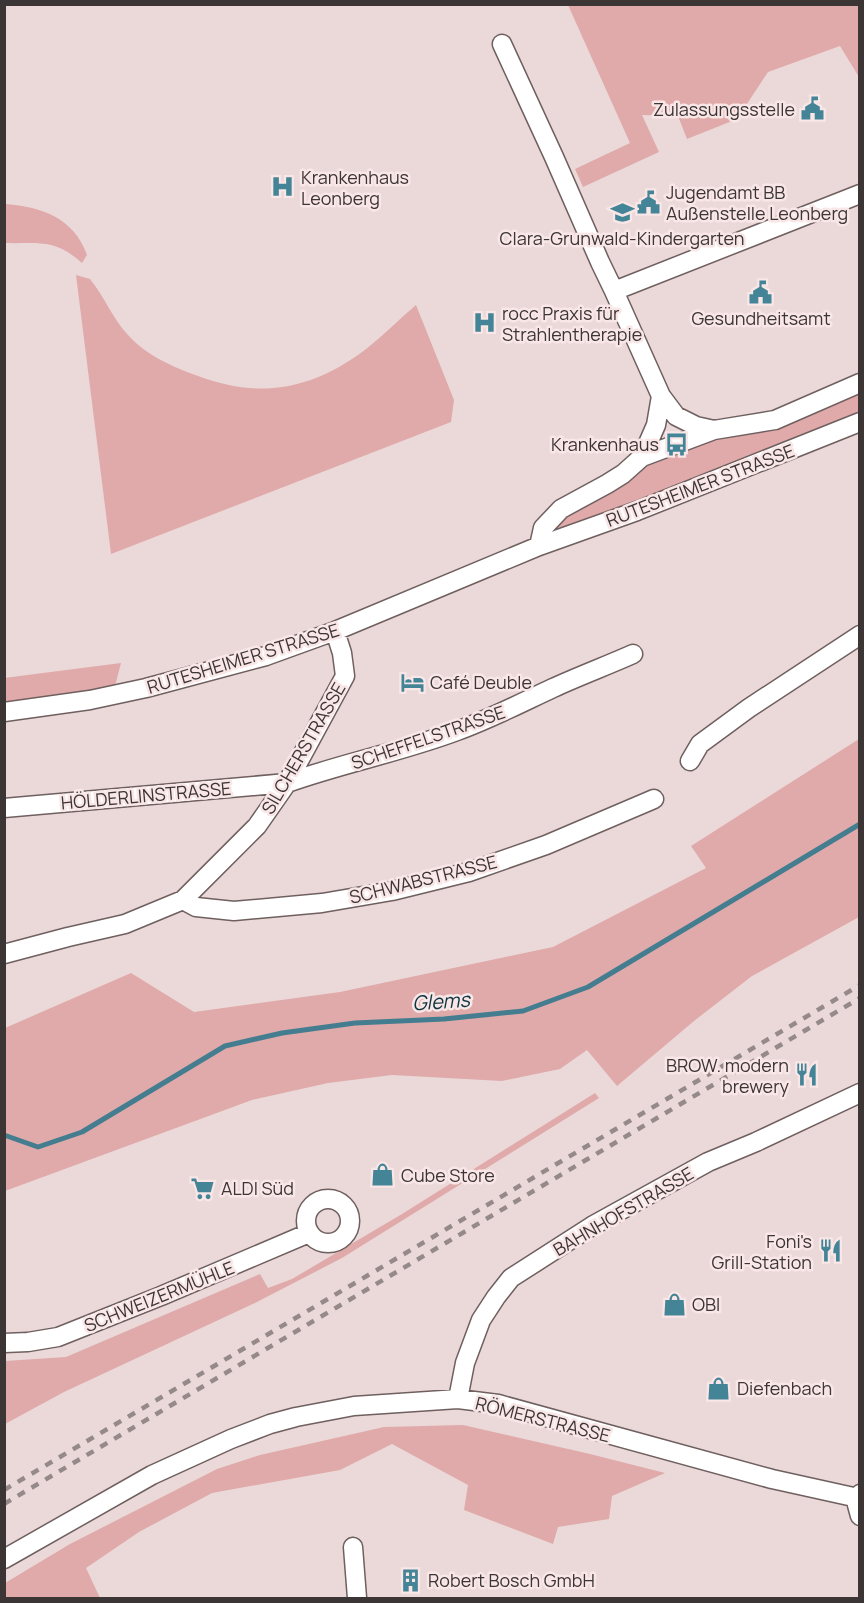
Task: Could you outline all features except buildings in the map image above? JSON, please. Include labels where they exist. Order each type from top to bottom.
[{"type":"street","name":"RUTESHEIMER STRASSE","points":[[502,44],[661,396],[676,416],[696,426],[714,430]]},
{"type":"street","points":[[614,291],[860,194]]},
{"type":"street","name":"RUTESHEIMER STRASSE","points":[[539,546],[543,528],[561,509],[623,474],[642,457],[714,430],[775,420],[860,383]]},
{"type":"street","name":"RUTESHEIMER STRASSE","points":[[642,457],[656,425],[661,396]]},
{"type":"street","name":"RUTESHEIMER STRASSE","points":[[4,712],[90,700],[146,688],[266,656],[335,631],[539,546],[638,511],[860,422]]},
{"type":"street","name":"SILCHERSTRASSE","points":[[4,954],[125,924],[183,900],[257,826],[287,783],[345,676],[342,653],[335,631]]},
{"type":"street","points":[[690,761],[700,744],[749,708],[860,635]]},
{"type":"street","name":"SCHEFFELSTRASSE","points":[[287,783],[408,748],[456,731],[633,654]]},
{"type":"street","name":"HÖLDERLINSTRASSE","points":[[4,808],[287,783]]},
{"type":"street","name":"SCHWABSTRASSE","points":[[183,900],[196,907],[234,911],[322,903],[392,891],[469,872],[546,844],[654,799]]},
{"type":"street","name":"BAHNHOFSTRASSE","points":[[458,1399],[465,1363],[481,1320],[511,1278],[592,1226],[708,1162],[860,1093]]},
{"type":"street","name":"SCHWEIZERMÜHLE","points":[[4,1343],[58,1337],[309,1233]]},
{"type":"street","name":"RÖMERSTRASSE","points":[[4,1558],[152,1475],[270,1424],[354,1406],[458,1399],[498,1404],[859,1502]]},
{"type":"street","points":[[353,1547],[357,1599]]},
{"type":"shaded area","points":[[568,5],[859,5],[859,77],[840,46],[768,72],[737,119],[687,139],[678,116],[642,115],[659,152],[583,187],[575,169],[630,143]]},
{"type":"shaded area","points":[[4,199],[6,204],[32,208],[65,223],[81,242],[87,255],[82,263],[63,249],[54,246],[37,243],[5,243]]},
{"type":"shaded area","points":[[76,275],[90,279],[123,329],[152,355],[170,365],[220,383],[261,389],[300,383],[339,367],[358,355],[416,305],[454,400],[451,422],[111,554]]},
{"type":"shaded area","points":[[859,383],[859,422],[539,546],[543,528],[642,457],[775,420]]},
{"type":"shaded area","points":[[121,663],[115,686],[5,703],[4,678]]},
{"type":"shaded area","points":[[859,739],[859,917],[752,976],[617,1086],[587,1050],[560,1069],[502,1081],[392,1075],[328,1083],[252,1100],[5,1191],[5,1028],[131,973],[194,1012],[340,992],[553,947],[706,868],[691,846]]},
{"type":"shaded area","points":[[595,1093],[599,1098],[342,1258],[257,1302],[64,1392],[5,1424],[5,1361],[66,1357],[260,1274],[268,1288],[292,1279],[402,1214]]},
{"type":"shaded area","points":[[463,1425],[665,1473],[612,1496],[609,1519],[558,1527],[553,1544],[464,1510],[468,1485],[392,1444],[340,1470],[212,1493],[139,1532],[86,1568],[100,1598],[5,1598],[5,1583],[70,1544],[217,1469],[260,1455],[384,1427]]},
{"type":"waterway","name":"Glems","points":[[4,1135],[38,1147],[82,1132],[225,1046],[282,1033],[355,1023],[444,1019],[523,1011],[588,987],[860,824]]},
{"type":"railway","points":[[4,1490],[860,985]]},
{"type":"railway","points":[[4,1504],[860,998]]},
{"type":"place","name":"Zulassungsstelle","points":[[813,109]]},
{"type":"place","name":"Krankenhaus Leonberg","points":[[283,187]]},
{"type":"place","name":"Jugendamt BB Außenstelle Leonberg","points":[[648,202]]},
{"type":"place","name":"Clara-Grunwald-Kindergarten","points":[[622,212]]},
{"type":"place","name":"Gesundheitsamt","points":[[761,292]]},
{"type":"place","name":"rocc Praxis für Strahlentherapie","points":[[484,323]]},
{"type":"place","name":"Krankenhaus","points":[[677,444]]},
{"type":"place","name":"Café Deuble","points":[[412,682]]},
{"type":"place","name":"BROW. modern brewery","points":[[807,1075]]},
{"type":"place","name":"Cube Store","points":[[383,1175]]},
{"type":"place","name":"ALDI Süd","points":[[203,1188]]},
{"type":"place","name":"Foni's Grill-Station","points":[[830,1251]]},
{"type":"place","name":"OBI","points":[[674,1304]]},
{"type":"place","name":"Diefenbach","points":[[719,1388]]},
{"type":"place","name":"Robert Bosch GmbH","points":[[410,1580]]}]
